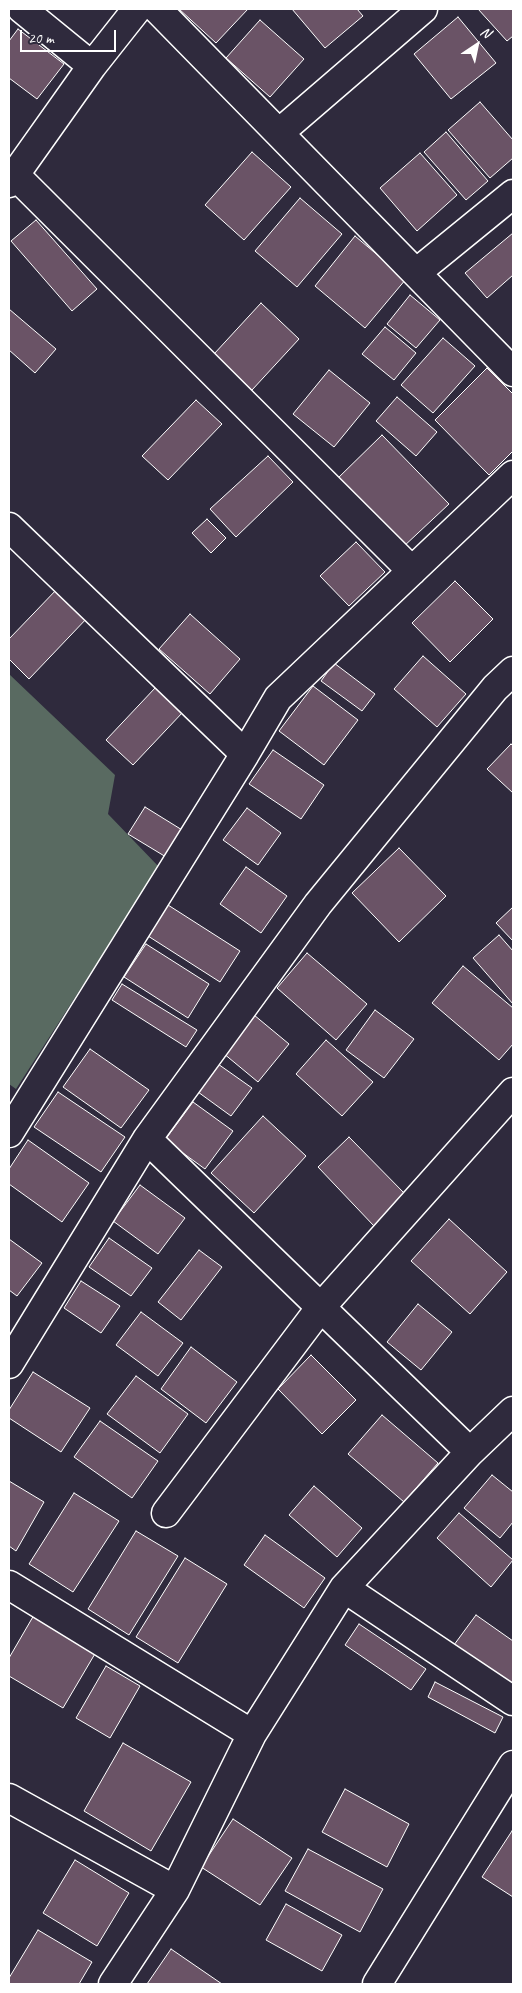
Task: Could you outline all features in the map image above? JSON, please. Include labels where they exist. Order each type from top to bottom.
[{"type":"street","points":[[22,9],[92,66]]},
{"type":"street","points":[[137,9],[92,66],[12,179],[412,570]]},
{"type":"street","points":[[158,9],[513,372]]},
{"type":"street","points":[[279,133],[423,9]]},
{"type":"street","points":[[416,273],[513,194]]},
{"type":"street","points":[[9,1133],[278,698],[513,475]]},
{"type":"street","points":[[9,527],[245,754]]},
{"type":"street","points":[[9,1364],[146,1139],[318,904],[495,688],[513,671]]},
{"type":"street","points":[[166,1513],[322,1307],[513,1092]]},
{"type":"street","points":[[146,1139],[470,1452]]},
{"type":"street","points":[[113,1984],[175,1890],[252,1734],[344,1588],[470,1452],[513,1412]]},
{"type":"street","points":[[9,1585],[252,1734]]},
{"type":"street","points":[[344,1588],[513,1701]]},
{"type":"street","points":[[376,1984],[513,1765]]},
{"type":"street","points":[[9,1798],[175,1890]]},
{"type":"green space","points":[[9,674],[115,775],[108,814],[159,867],[16,1089],[9,1084]]},
{"type":"building","points":[[179,9],[248,9],[216,43]]},
{"type":"building","points":[[292,9],[357,9],[363,16],[325,48]]},
{"type":"building","points":[[478,9],[513,9],[513,36],[507,41]]},
{"type":"building","points":[[458,17],[496,63],[451,99],[414,54]]},
{"type":"building","points":[[260,20],[304,59],[270,97],[226,58]]},
{"type":"building","points":[[18,29],[64,64],[37,99],[9,78],[9,41]]},
{"type":"building","points":[[480,102],[513,140],[513,158],[490,178],[448,130]]},
{"type":"building","points":[[446,132],[488,181],[466,200],[424,152]]},
{"type":"building","points":[[252,152],[291,187],[244,240],[205,205]]},
{"type":"building","points":[[420,153],[457,195],[417,231],[380,188]]},
{"type":"building","points":[[300,198],[342,234],[297,287],[255,251]]},
{"type":"building","points":[[36,220],[97,289],[72,311],[11,241]]},
{"type":"building","points":[[513,233],[513,275],[487,298],[465,273]]},
{"type":"building","points":[[355,236],[406,279],[365,328],[315,286]]},
{"type":"building","points":[[410,295],[440,320],[416,348],[387,324]]},
{"type":"building","points":[[261,303],[299,339],[252,390],[214,354]]},
{"type":"building","points":[[9,309],[56,349],[35,373],[9,350]]},
{"type":"building","points":[[385,327],[416,353],[394,380],[362,354]]},
{"type":"building","points":[[443,338],[475,366],[433,413],[401,385]]},
{"type":"building","points":[[487,368],[513,394],[513,451],[489,475],[435,420]]},
{"type":"building","points":[[329,370],[370,403],[334,447],[293,414]]},
{"type":"building","points":[[397,397],[437,432],[416,456],[376,421]]},
{"type":"building","points":[[196,400],[222,424],[168,480],[142,456]]},
{"type":"building","points":[[382,435],[449,504],[402,548],[336,480]]},
{"type":"building","points":[[268,456],[293,482],[236,537],[210,509]]},
{"type":"building","points":[[207,519],[226,538],[211,553],[192,533]]},
{"type":"building","points":[[356,542],[385,572],[349,606],[320,576]]},
{"type":"building","points":[[455,581],[493,619],[450,662],[412,623]]},
{"type":"building","points":[[59,587],[89,616],[29,679],[9,659],[9,639]]},
{"type":"building","points":[[190,614],[240,659],[210,694],[159,649]]},
{"type":"building","points":[[423,656],[466,694],[437,727],[394,689]]},
{"type":"building","points":[[334,663],[375,694],[362,711],[321,681]]},
{"type":"building","points":[[313,686],[358,720],[324,765],[279,731]]},
{"type":"building","points":[[156,687],[183,712],[133,765],[106,740]]},
{"type":"building","points":[[511,744],[513,746],[513,793],[487,769]]},
{"type":"building","points":[[273,750],[324,785],[301,819],[249,784]]},
{"type":"building","points":[[145,807],[187,833],[171,860],[128,834]]},
{"type":"building","points":[[247,808],[281,833],[258,865],[223,840]]},
{"type":"building","points":[[399,848],[446,896],[399,942],[352,893]]},
{"type":"building","points":[[246,867],[287,896],[261,933],[220,904]]},
{"type":"building","points":[[168,905],[240,951],[220,982],[148,936]]},
{"type":"building","points":[[513,907],[513,941],[496,923]]},
{"type":"building","points":[[499,935],[513,951],[513,1004],[473,958]]},
{"type":"building","points":[[146,944],[209,984],[188,1018],[124,977]]},
{"type":"building","points":[[307,953],[367,1004],[336,1040],[277,988]]},
{"type":"building","points":[[463,966],[513,1008],[513,1044],[499,1060],[432,1003]]},
{"type":"building","points":[[122,984],[197,1030],[186,1047],[112,1000]]},
{"type":"building","points":[[375,1010],[414,1039],[384,1078],[346,1050]]},
{"type":"building","points":[[254,1015],[289,1044],[258,1082],[223,1053]]},
{"type":"building","points":[[326,1040],[373,1082],[342,1116],[296,1074]]},
{"type":"building","points":[[90,1049],[149,1090],[121,1128],[63,1087]]},
{"type":"building","points":[[218,1064],[252,1088],[231,1116],[198,1092]]},
{"type":"building","points":[[58,1092],[125,1137],[101,1172],[34,1127]]},
{"type":"building","points":[[193,1102],[233,1131],[205,1169],[165,1140]]},
{"type":"building","points":[[263,1116],[306,1156],[254,1213],[211,1173]]},
{"type":"building","points":[[349,1137],[406,1195],[374,1226],[318,1167]]},
{"type":"building","points":[[28,1140],[89,1183],[62,1222],[9,1184],[9,1169]]},
{"type":"building","points":[[140,1185],[185,1218],[158,1254],[113,1221]]},
{"type":"building","points":[[449,1219],[507,1272],[470,1314],[411,1261]]},
{"type":"building","points":[[109,1238],[152,1268],[131,1296],[89,1267]]},
{"type":"building","points":[[9,1239],[42,1263],[17,1296],[9,1290]]},
{"type":"building","points":[[199,1250],[222,1267],[181,1320],[158,1302]]},
{"type":"building","points":[[81,1281],[120,1306],[101,1333],[64,1308]]},
{"type":"building","points":[[418,1304],[452,1332],[421,1370],[387,1342]]},
{"type":"building","points":[[141,1312],[183,1343],[158,1376],[116,1345]]},
{"type":"building","points":[[191,1347],[237,1382],[206,1423],[161,1389]]},
{"type":"building","points":[[311,1355],[356,1400],[322,1434],[278,1389]]},
{"type":"building","points":[[33,1372],[90,1408],[61,1452],[9,1418],[9,1410]]},
{"type":"building","points":[[136,1376],[188,1414],[160,1453],[107,1414]]},
{"type":"building","points":[[382,1415],[438,1463],[404,1502],[348,1454]]},
{"type":"building","points":[[100,1421],[158,1461],[132,1498],[74,1457]]},
{"type":"building","points":[[492,1475],[513,1492],[513,1522],[500,1538],[464,1508]]},
{"type":"building","points":[[9,1481],[44,1502],[16,1551],[9,1546]]},
{"type":"building","points":[[314,1486],[362,1528],[337,1557],[289,1515]]},
{"type":"building","points":[[74,1493],[119,1521],[73,1592],[29,1564]]},
{"type":"building","points":[[459,1513],[513,1560],[491,1587],[437,1538]]},
{"type":"building","points":[[136,1531],[178,1556],[129,1635],[88,1609]]},
{"type":"building","points":[[265,1535],[325,1578],[304,1608],[244,1565]]},
{"type":"building","points":[[185,1558],[227,1584],[178,1663],[136,1637]]},
{"type":"building","points":[[34,1615],[96,1652],[63,1708],[9,1676],[9,1658]]},
{"type":"building","points":[[476,1615],[513,1641],[513,1693],[451,1649]]},
{"type":"building","points":[[359,1624],[426,1669],[411,1690],[345,1645]]},
{"type":"building","points":[[106,1666],[140,1686],[110,1738],[76,1718]]},
{"type":"building","points":[[435,1682],[503,1717],[495,1733],[428,1697]]},
{"type":"building","points":[[123,1743],[191,1782],[151,1851],[84,1811]]},
{"type":"building","points":[[345,1789],[409,1824],[387,1867],[322,1832]]},
{"type":"building","points":[[233,1819],[292,1858],[260,1905],[201,1867]]},
{"type":"building","points":[[513,1832],[513,1897],[482,1877]]},
{"type":"building","points":[[308,1849],[383,1889],[360,1932],[285,1891]]},
{"type":"building","points":[[75,1860],[129,1893],[97,1946],[43,1913]]},
{"type":"building","points":[[286,1904],[342,1935],[322,1971],[266,1940]]},
{"type":"building","points":[[38,1930],[92,1962],[79,1984],[9,1984],[9,1978]]},
{"type":"building","points":[[171,1949],[222,1984],[147,1984]]}]
